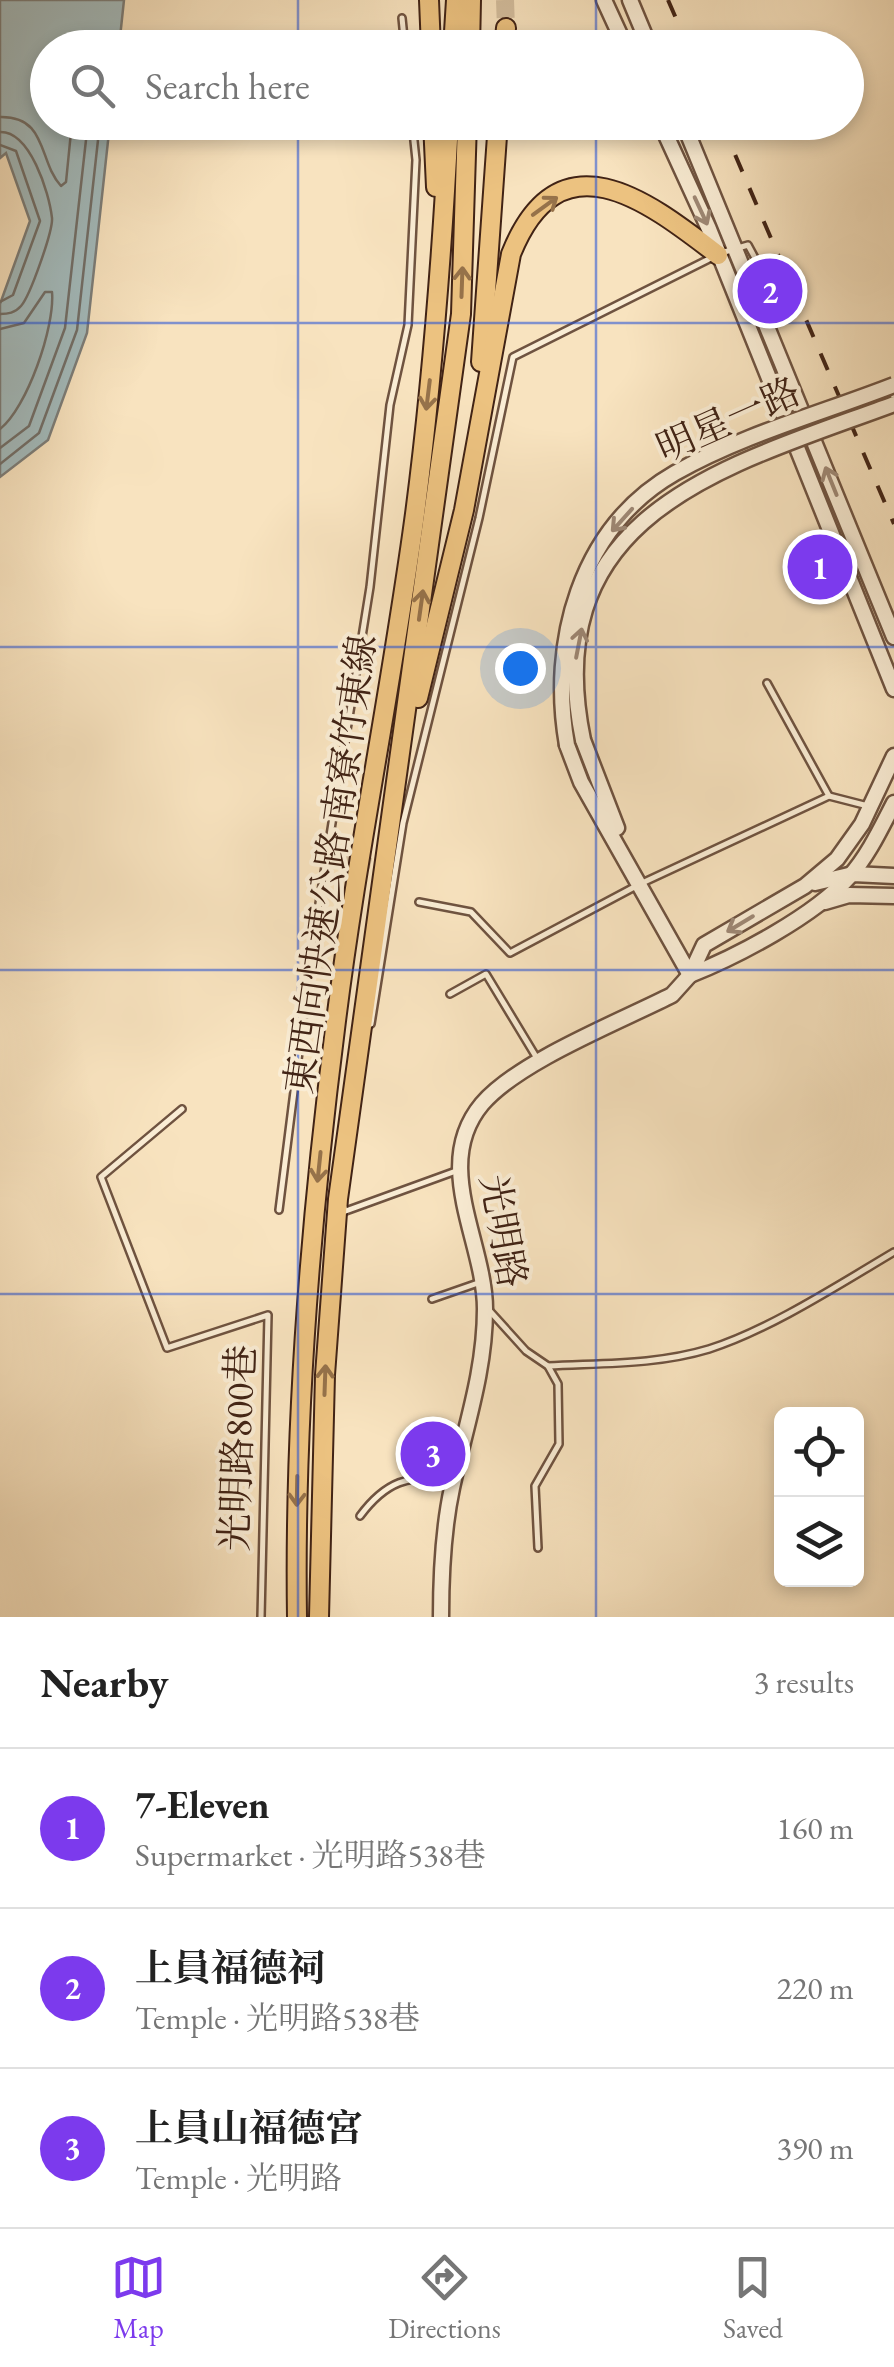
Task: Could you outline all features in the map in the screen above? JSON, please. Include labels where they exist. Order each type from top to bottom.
[{"type":"highway","points":[[429,0],[430,30]]},
{"type":"highway","points":[[454,30],[456,0]]},
{"type":"highway","points":[[470,30],[471,0]]},
{"type":"highway","points":[[434,140],[440,298]]},
{"type":"highway","name":"東西向快速公路 南寮竹東線","points":[[297,1617],[298,1435],[308,1276],[335,1026],[415,515],[440,298],[448,140]]},
{"type":"highway","name":"東西向快速公路 南寮竹東線","points":[[319,1617],[324,1376],[338,1199],[461,314],[467,140]]},
{"type":"highway","points":[[477,428],[497,140]]},
{"type":"highway","points":[[398,770],[464,510],[511,254],[524,227],[546,204],[578,189],[617,188],[653,206],[718,255]]},
{"type":"street","points":[[604,0],[618,30]]},
{"type":"street","points":[[630,0],[642,30]]},
{"type":"street","points":[[668,140],[894,688]]},
{"type":"street","points":[[691,140],[894,636]]},
{"type":"street","name":"明星一路","points":[[690,975],[582,782],[567,745],[559,671],[564,634],[590,563],[614,526],[671,475],[704,458],[894,385]]},
{"type":"street","name":"明星一路","points":[[637,878],[583,740],[574,674],[579,639],[604,571],[626,537],[651,512],[711,473],[894,404]]},
{"type":"street","name":"光明路","points":[[442,1617],[454,1479],[479,1389],[486,1307],[459,1170],[464,1134],[481,1105],[513,1076],[672,995],[690,975],[704,945],[805,886],[836,859],[871,807],[894,756]]},
{"type":"street","name":"光明路","points":[[690,975],[716,965],[806,911],[852,874],[894,803]]},
{"type":"street","points":[[805,886],[852,874],[894,876]]},
{"type":"street","points":[[806,911],[849,894],[894,896]]},
{"type":"lane","points":[[402,18],[403,30]]},
{"type":"lane","points":[[278,1210],[314,941],[370,587],[390,405],[408,325],[414,140]]},
{"type":"lane","points":[[459,1170],[343,1212],[396,868],[422,739],[480,518],[513,356],[736,245],[748,245],[762,271]]},
{"type":"lane","points":[[865,405],[894,394]]},
{"type":"lane","points":[[768,683],[829,796]]},
{"type":"lane","points":[[419,902],[471,912],[510,953],[637,878],[829,796],[871,807]]},
{"type":"lane","points":[[450,994],[486,974],[540,1062]]},
{"type":"lane","name":"光明路800巷","points":[[182,1110],[101,1177],[166,1348],[268,1315],[261,1617]]},
{"type":"lane","points":[[548,1366],[629,1364],[712,1348],[818,1297],[894,1252]]},
{"type":"lane","points":[[432,1299],[481,1282]]},
{"type":"lane","points":[[486,1307],[526,1351],[548,1366],[558,1384],[560,1444],[535,1486],[538,1548]]},
{"type":"lane","points":[[360,1516],[377,1493],[399,1480],[454,1479]]},
{"type":"water","points":[[0,0],[124,0],[121,30],[30,30],[30,140],[108,140],[87,333],[48,440],[0,477],[0,304],[30,221],[6,153],[0,158]]},
{"type":"tunnel","points":[[505,0],[506,28]]},
{"type":"tunnel","points":[[328,854],[387,867]]},
{"type":"railway","points":[[668,0],[681,30]]},
{"type":"railway","points":[[729,140],[894,524]]},
{"type":"place","name":"上員福德祠","points":[[770,291]]},
{"type":"place","name":"7-Eleven","points":[[820,567]]},
{"type":"place","name":"上員山福德宮","points":[[433,1454]]}]
